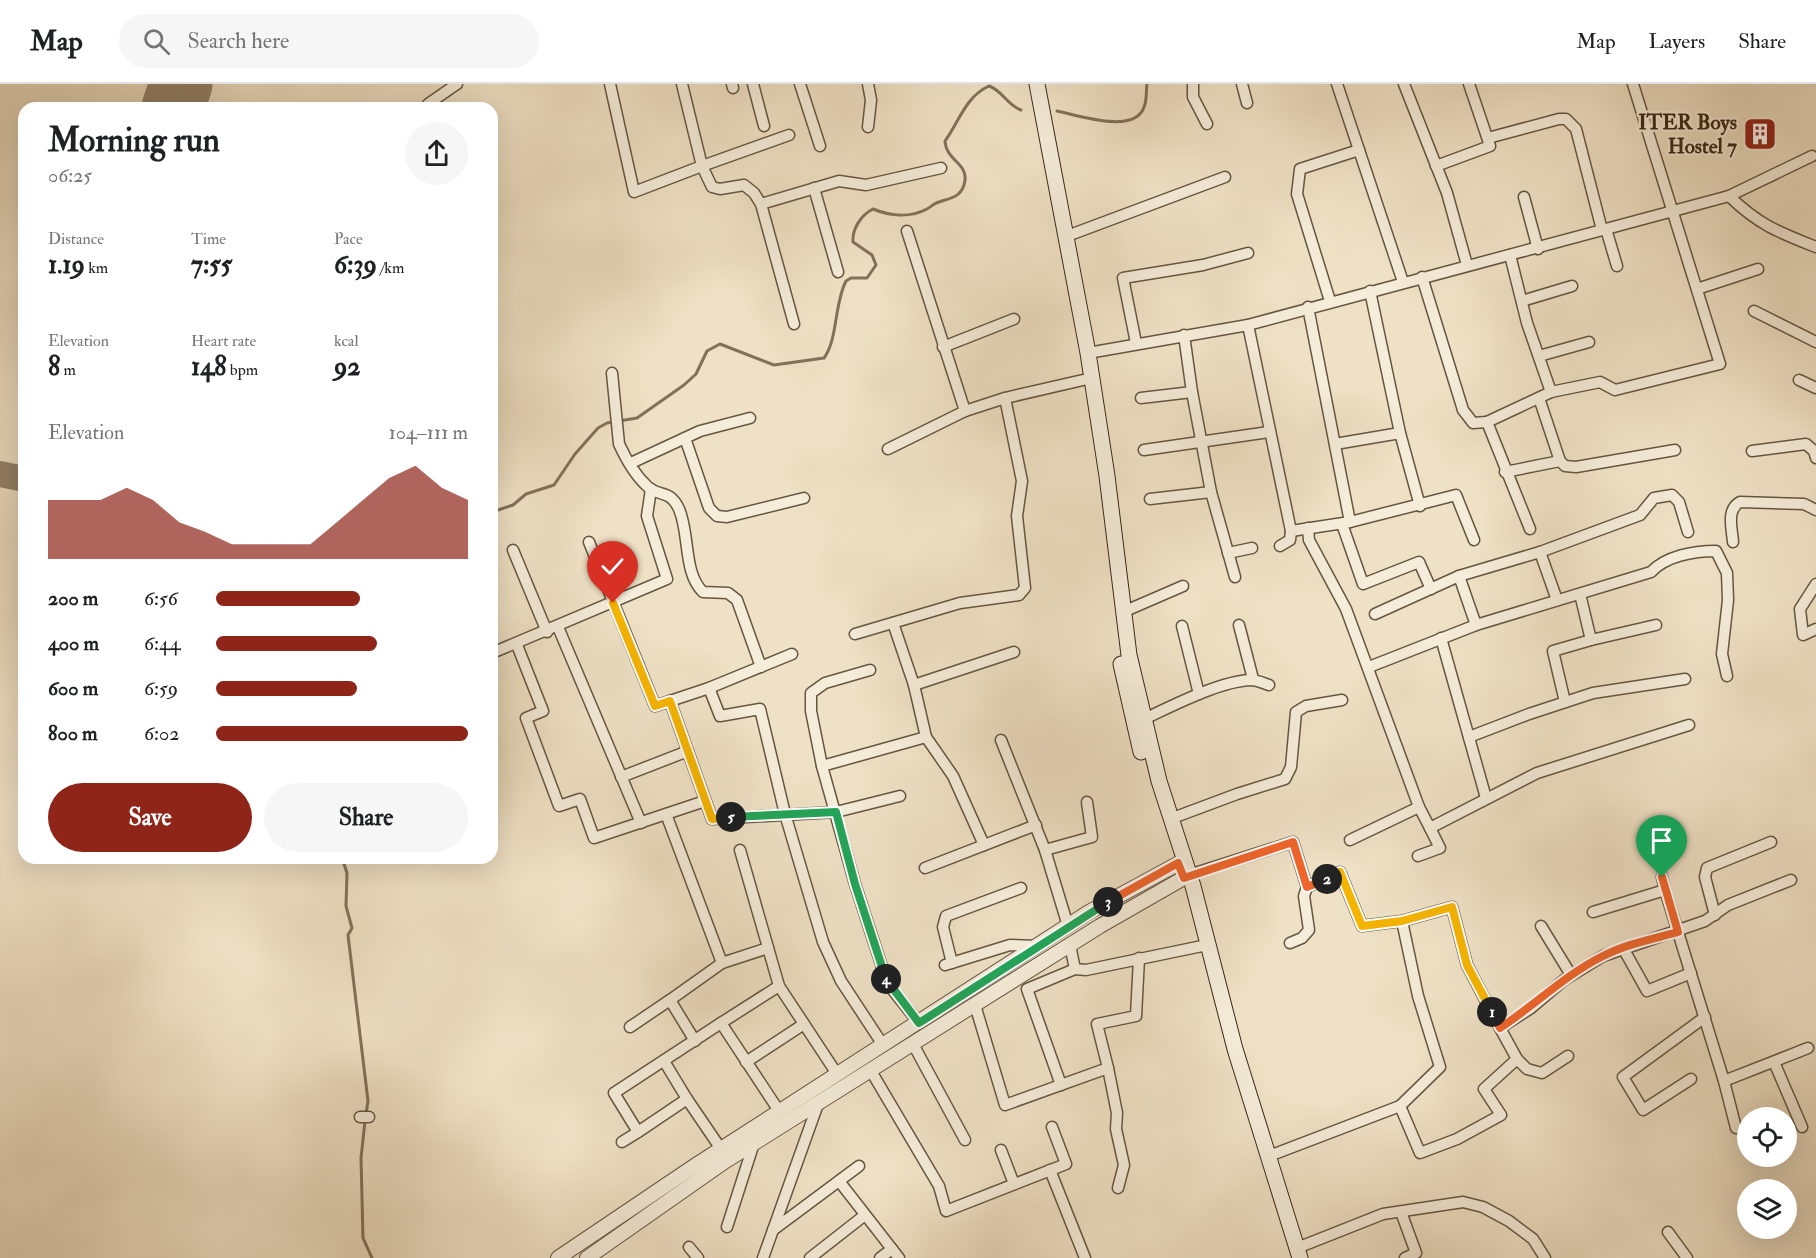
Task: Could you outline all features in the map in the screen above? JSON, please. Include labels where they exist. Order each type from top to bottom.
[{"type":"main road","points":[[1028,84],[1062,253],[1098,470],[1111,601],[1126,694],[1154,801],[1193,895],[1234,1049],[1299,1253]]},
{"type":"main road","points":[[1037,84],[1089,353],[1129,655],[1143,718],[1183,869]]},
{"type":"street","points":[[431,102],[457,84]]},
{"type":"street","points":[[610,84],[634,192],[789,135]]},
{"type":"street","points":[[682,84],[702,166],[712,187],[720,189],[744,185],[754,193],[761,204],[794,324]]},
{"type":"street","points":[[753,84],[764,126]]},
{"type":"street","points":[[800,84],[820,146]]},
{"type":"street","points":[[867,84],[871,100],[867,127]]},
{"type":"street","points":[[1193,84],[1193,97],[1207,124]]},
{"type":"street","points":[[1242,84],[1247,103]]},
{"type":"street","points":[[1337,84],[1403,282]]},
{"type":"street","points":[[1404,84],[1447,193],[1467,265]]},
{"type":"street","points":[[1436,166],[1490,146],[1469,84]]},
{"type":"street","points":[[1422,277],[1463,410],[1473,423],[1487,422],[1551,392],[1600,382],[1615,390],[1720,364],[1633,84]]},
{"type":"street","points":[[1488,138],[1559,119],[1571,122],[1576,129],[1604,229],[1617,266]]},
{"type":"street","points":[[1330,301],[1297,194],[1300,169],[1359,150]]},
{"type":"street","points":[[1089,353],[1248,325],[1467,265],[1538,249],[1729,196],[1812,156]]},
{"type":"street","points":[[761,204],[846,180],[862,185],[941,168]]},
{"type":"street","points":[[1067,236],[1225,177]]},
{"type":"street","points":[[814,188],[838,272]]},
{"type":"street","points":[[1729,196],[1767,228],[1816,247]]},
{"type":"street","points":[[1524,197],[1538,249]]},
{"type":"street","points":[[907,231],[942,347],[965,411]]},
{"type":"street","points":[[1136,343],[1123,279],[1203,265],[1248,253]]},
{"type":"street","points":[[1510,255],[1551,392]]},
{"type":"street","points":[[1697,289],[1758,269]]},
{"type":"street","points":[[1522,301],[1572,286]]},
{"type":"street","points":[[1370,291],[1400,434],[1420,506]]},
{"type":"street","points":[[1308,307],[1335,444],[1346,523],[1363,584],[1419,562],[1431,589]]},
{"type":"street","points":[[1754,311],[1816,342]]},
{"type":"street","points":[[942,347],[1014,319]]},
{"type":"street","points":[[1248,325],[1269,432],[1292,531],[1290,540],[1280,546]]},
{"type":"street","points":[[1185,335],[1192,392],[1211,492],[1235,577]]},
{"type":"street","points":[[1539,356],[1589,342]]},
{"type":"street","points":[[612,373],[619,444],[651,489],[671,496],[680,512],[695,583],[707,594],[728,593],[740,605],[761,667]]},
{"type":"street","points":[[888,449],[965,411],[1005,398],[1083,380]]},
{"type":"street","points":[[1799,380],[1816,388]]},
{"type":"street","points":[[1141,398],[1192,392]]},
{"type":"street","points":[[855,634],[960,603],[1019,595],[1025,591],[1017,516],[1022,481],[1005,398]]},
{"type":"street","points":[[1539,398],[1560,461],[1565,466],[1576,467],[1675,450]]},
{"type":"street","points":[[631,463],[700,431],[750,418]]},
{"type":"street","points":[[1487,422],[1505,472],[1530,529]]},
{"type":"street","points":[[1144,450],[1269,432]]},
{"type":"street","points":[[1335,444],[1400,434]]},
{"type":"street","points":[[685,438],[709,508],[717,516],[727,517],[804,498]]},
{"type":"street","points":[[1752,451],[1806,444],[1814,451],[1816,458]]},
{"type":"street","points":[[1505,472],[1560,461]]},
{"type":"street","points":[[498,651],[517,645],[667,579],[647,516],[651,489]]},
{"type":"street","points":[[1150,499],[1211,492]]},
{"type":"street","points":[[1375,614],[1459,576],[1540,552],[1640,515],[1654,498],[1668,494],[1676,497],[1679,502],[1688,532]]},
{"type":"street","points":[[1292,531],[1346,523],[1456,495],[1474,540]]},
{"type":"street","points":[[1733,542],[1731,514],[1737,504],[1793,503],[1816,510]]},
{"type":"street","points":[[1308,528],[1309,540],[1346,609],[1419,807],[1440,848],[1418,856]]},
{"type":"street","points":[[589,542],[655,706],[709,688],[792,654]]},
{"type":"street","points":[[1228,553],[1252,548]]},
{"type":"street","points":[[513,550],[547,632]]},
{"type":"street","points":[[1369,667],[1476,625],[1651,572],[1661,562],[1701,551],[1716,551],[1727,573],[1728,600],[1722,654],[1726,676]]},
{"type":"street","points":[[1540,552],[1557,600]]},
{"type":"street","points":[[1459,576],[1476,625]]},
{"type":"street","points":[[1816,584],[1800,609],[1803,635],[1816,629]]},
{"type":"street","points":[[1123,612],[1183,586]]},
{"type":"street","points":[[1580,594],[1591,640]]},
{"type":"street","points":[[893,623],[914,685],[926,737],[953,776],[984,845]]},
{"type":"street","points":[[1239,625],[1253,680]]},
{"type":"street","points":[[1565,702],[1553,651],[1656,625]]},
{"type":"street","points":[[1182,626],[1199,694]]},
{"type":"street","points":[[558,627],[641,823]]},
{"type":"street","points":[[1441,638],[1486,798]]},
{"type":"street","points":[[517,645],[543,711],[526,718],[559,806],[580,799],[594,838],[705,801]]},
{"type":"street","points":[[914,685],[1014,652]]},
{"type":"street","points":[[870,670],[825,683],[811,693],[811,711],[822,766],[855,884],[884,973],[891,988],[919,1023]]},
{"type":"street","points":[[1469,737],[1593,693],[1685,679]]},
{"type":"street","points":[[1143,718],[1199,694],[1253,680],[1269,685]]},
{"type":"street","points":[[709,688],[720,716],[760,710],[785,814],[823,942],[841,981],[883,1045]]},
{"type":"street","points":[[1170,819],[1285,779],[1291,767],[1296,712],[1306,706],[1342,700]]},
{"type":"street","points":[[670,701],[712,819],[836,812],[900,796]]},
{"type":"street","points":[[1430,828],[1537,772],[1689,725]]},
{"type":"street","points":[[822,766],[926,737]]},
{"type":"street","points":[[1002,740],[1045,850],[1068,926]]},
{"type":"street","points":[[621,777],[688,751]]},
{"type":"street","points":[[1045,850],[1092,837],[1087,802]]},
{"type":"street","points":[[1350,840],[1419,807]]},
{"type":"street","points":[[666,814],[722,963]]},
{"type":"street","points":[[925,868],[1036,825]]},
{"type":"street","points":[[558,1258],[721,1149],[1068,926],[1183,869],[1293,842],[1307,887],[1304,896],[1309,930],[1302,938],[1290,943]]},
{"type":"street","points":[[1715,915],[1706,877],[1707,868],[1772,842]]},
{"type":"street","points":[[740,850],[779,987],[837,1074]]},
{"type":"street","points":[[586,1258],[754,1143],[1070,945],[1183,869]]},
{"type":"street","points":[[1307,887],[1340,872],[1362,926],[1402,921],[1452,907],[1467,965],[1517,1059],[1527,1069],[1542,1073],[1568,1056]]},
{"type":"street","points":[[1662,877],[1736,1128]]},
{"type":"street","points":[[1500,1028],[1571,975],[1603,956],[1678,932],[1715,915],[1728,905],[1791,880]]},
{"type":"street","points":[[1021,888],[946,916],[944,927],[948,964],[1010,945],[1037,946]]},
{"type":"street","points":[[1593,912],[1665,890]]},
{"type":"street","points":[[1269,1156],[1400,1107],[1440,1067],[1418,996],[1402,921]]},
{"type":"street","points":[[1541,926],[1571,975]]},
{"type":"street","points":[[1070,945],[1075,969]]},
{"type":"street","points":[[1062,1084],[1027,989],[1075,969],[1086,970],[1207,945]]},
{"type":"street","points":[[630,1028],[722,963],[768,948]]},
{"type":"street","points":[[1623,948],[1647,991],[1691,973]]},
{"type":"street","points":[[1118,1188],[1124,1165],[1116,1129],[1117,1113],[1097,1023],[1136,1016],[1139,958]]},
{"type":"street","points":[[638,1132],[614,1094],[779,987]]},
{"type":"street","points":[[670,1000],[694,1041]]},
{"type":"street","points":[[975,1005],[1005,1105],[1108,1068]]},
{"type":"street","points":[[1691,1079],[1643,1110],[1623,1077],[1705,1017]]},
{"type":"street","points":[[721,1023],[779,1112]]},
{"type":"street","points":[[746,1062],[804,1024]]},
{"type":"street","points":[[913,1044],[966,1140]]},
{"type":"street","points":[[1724,1081],[1809,1048]]},
{"type":"street","points":[[1400,1107],[1420,1153],[1458,1139],[1501,1115],[1484,1089],[1517,1059]]},
{"type":"street","points":[[664,1061],[721,1149]]},
{"type":"street","points":[[1774,1062],[1802,1127]]},
{"type":"street","points":[[871,1071],[939,1186],[946,1211],[1066,1164],[1052,1127]]},
{"type":"street","points":[[622,1142],[687,1099]]},
{"type":"street","points":[[763,1258],[818,1104]]},
{"type":"street","points":[[727,1227],[754,1143]]},
{"type":"street","points":[[1001,1150],[1014,1184]]},
{"type":"street","points":[[773,1230],[859,1166]]},
{"type":"street","points":[[1050,1170],[1085,1258]]},
{"type":"street","points":[[839,1181],[899,1258]]},
{"type":"street","points":[[1299,1253],[1383,1214],[1463,1202],[1483,1207],[1509,1221],[1533,1239],[1545,1258]]},
{"type":"street","points":[[631,1209],[640,1222]]},
{"type":"street","points":[[1401,1212],[1416,1253],[1405,1258]]},
{"type":"street","points":[[810,1258],[865,1215]]},
{"type":"street","points":[[1668,1232],[1687,1258]]},
{"type":"street","points":[[689,1247],[698,1258]]},
{"type":"street","points":[[880,1258],[892,1249]]},
{"type":"waterway","points":[[1057,111],[1105,121],[1129,120],[1138,115],[1144,107],[1147,84]]},
{"type":"waterway","points":[[498,510],[513,505],[526,494],[554,485],[575,454],[598,428],[607,423],[637,418],[684,385],[696,374],[707,351],[720,344],[774,365],[824,358],[832,341],[839,300],[846,281],[851,278],[867,278],[876,265],[872,255],[853,242],[854,232],[861,219],[873,209],[893,214],[914,214],[952,198],[962,190],[965,174],[949,153],[945,141],[968,103],[981,91],[989,86],[994,88],[1012,105],[1021,110]]},
{"type":"waterway","points":[[344,864],[347,873],[346,906],[352,928],[348,935],[368,1101],[366,1114]]},
{"type":"waterway","points":[[365,1121],[361,1158],[363,1238],[372,1258]]},
{"type":"taxiway","points":[[0,474],[18,478]]},
{"type":"runway","points":[[175,102],[181,84]]},
{"type":"place","name":"ITER Boys Hostel 7","points":[[1760,134]]},
{"type":"route","points":[[613,603],[655,706],[670,701],[712,819],[836,812],[855,884],[884,973],[891,988],[919,1023],[1089,912],[1178,863],[1184,878],[1293,842],[1307,887],[1316,885],[1340,872],[1362,926],[1402,921],[1452,907],[1467,965],[1500,1028],[1531,1008],[1564,980],[1603,956],[1678,932],[1662,877]]}]
